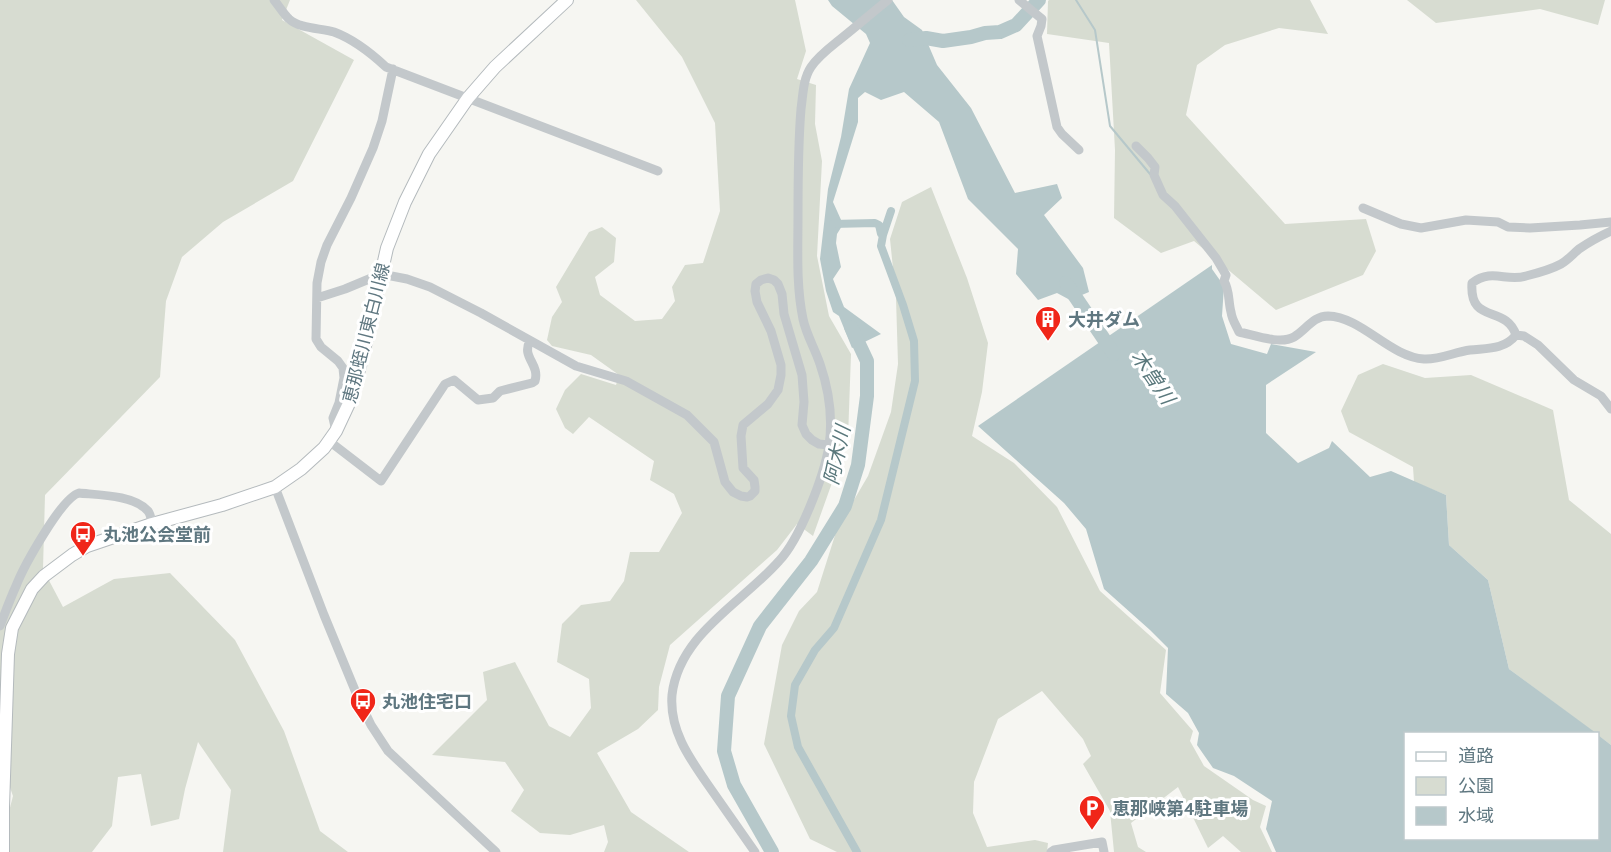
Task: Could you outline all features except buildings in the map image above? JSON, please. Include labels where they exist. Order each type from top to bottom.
[{"type":"main road","name":"恵那蛭川東白川線","points":[[3,852],[4,681],[12,628],[32,589],[45,576],[87,546],[275,487],[324,448],[333,436],[351,399],[387,248],[429,154],[468,98],[501,61],[567,0]]},
{"type":"street","points":[[274,0],[290,20],[297,24],[335,33],[358,45],[386,67],[658,171]]},
{"type":"street","points":[[755,852],[685,752],[674,725],[672,695],[676,678],[692,645],[711,624],[781,560],[808,510],[826,459],[831,418],[827,387],[803,319],[797,260],[797,174],[804,85],[807,74],[819,57],[888,0]]},
{"type":"street","points":[[1020,1],[1042,19],[1037,36],[1057,127],[1079,150]]},
{"type":"street","points":[[393,69],[382,121],[373,148],[327,245],[317,283],[316,339],[343,368],[344,378],[339,403],[333,418],[333,436],[381,481],[445,384],[453,380],[478,400],[493,398],[500,391],[535,381],[536,371],[526,348],[530,341]]},
{"type":"street","points":[[1136,146],[1155,167],[1155,175],[1163,195],[1175,206],[1227,275],[1224,281],[1228,288],[1230,311],[1239,332],[1268,339],[1287,340],[1310,323],[1325,316],[1331,316],[1356,326],[1402,352],[1425,359],[1504,346],[1516,335]]},
{"type":"street","points":[[1363,208],[1401,224],[1420,228],[1466,220],[1498,222],[1508,227],[1530,228],[1611,222]]},
{"type":"street","points":[[1516,335],[1514,328],[1503,318],[1477,307],[1471,296],[1472,283],[1479,278],[1492,276],[1522,278],[1555,268],[1580,249],[1611,231]]},
{"type":"street","points":[[317,298],[381,274],[407,279],[430,287],[576,366],[626,381],[687,415],[714,442],[725,482],[733,492],[747,497],[755,491],[755,487],[754,480],[743,468],[741,436],[743,425],[768,404],[778,390],[781,375],[781,365],[771,331],[757,302],[755,291],[756,284],[761,280],[774,279],[782,294],[784,314],[802,375],[804,402],[802,425],[812,440],[819,444],[829,445]]},
{"type":"street","points":[[1516,335],[1524,336],[1538,345],[1574,380],[1601,396],[1611,409]]},
{"type":"street","points":[[275,487],[324,615],[371,725],[388,751],[496,852]]},
{"type":"street","points":[[0,626],[16,584],[52,520],[74,495],[118,496],[146,509],[150,514],[152,524]]},
{"type":"street","points":[[1051,852],[1102,842],[1104,852]]},
{"type":"green space","points":[[0,0],[290,0],[282,20],[354,60],[293,181],[223,222],[182,257],[166,301],[160,377],[45,495],[43,569],[63,607],[114,579],[170,573],[235,640],[284,731],[320,831],[348,852],[223,852],[231,790],[198,742],[179,819],[151,826],[141,774],[118,777],[112,826],[92,852],[0,852],[13,796],[0,759]]},
{"type":"green space","points":[[636,0],[795,0],[806,51],[797,79],[816,85],[815,124],[822,161],[817,256],[829,316],[851,354],[848,438],[813,536],[797,524],[777,550],[670,645],[659,687],[658,710],[638,729],[597,753],[631,812],[689,852],[604,852],[608,842],[604,825],[570,835],[540,833],[511,811],[524,790],[505,762],[432,755],[487,700],[483,672],[515,662],[549,726],[570,737],[591,708],[589,679],[557,662],[562,624],[581,605],[610,601],[624,581],[630,552],[659,552],[682,513],[674,494],[650,480],[654,461],[589,417],[573,434],[565,428],[556,409],[565,390],[581,374],[616,385],[619,375],[591,355],[552,346],[547,340],[552,317],[562,302],[556,287],[589,232],[602,227],[616,238],[614,262],[595,277],[600,295],[635,321],[662,319],[675,301],[672,287],[685,265],[703,263],[720,211],[715,123],[682,57]]},
{"type":"green space","points":[[1049,0],[1310,0],[1328,34],[1279,28],[1225,45],[1197,65],[1186,115],[1285,224],[1366,219],[1376,251],[1363,275],[1276,310],[1194,241],[1161,253],[1114,218],[1115,150],[1109,43],[1047,34]]},
{"type":"green space","points":[[1407,0],[1605,0],[1598,25],[1540,9],[1436,23]]},
{"type":"green space","points":[[931,187],[967,278],[988,343],[982,392],[972,436],[1014,463],[1057,507],[1100,591],[1166,650],[1160,693],[1193,731],[1190,741],[1204,766],[1253,800],[1266,806],[1260,827],[1272,852],[1241,852],[1223,836],[1208,848],[1178,787],[1131,823],[1138,847],[1146,852],[1114,852],[1110,811],[1083,764],[1091,756],[1083,739],[1042,691],[998,719],[974,782],[973,813],[987,847],[1035,840],[1048,843],[1047,852],[837,852],[810,839],[764,744],[782,645],[799,611],[817,592],[837,529],[868,476],[891,412],[898,364],[896,298],[890,239],[902,202]]},
{"type":"green space","points":[[1383,364],[1425,378],[1471,375],[1553,410],[1569,500],[1611,534],[1611,745],[1599,736],[1599,732],[1594,732],[1509,669],[1488,580],[1449,545],[1446,495],[1414,482],[1413,467],[1349,432],[1341,411],[1358,375]]},
{"type":"water","points":[[828,0],[892,0],[904,17],[922,30],[937,65],[971,108],[1015,193],[1057,184],[1062,198],[1044,215],[1083,268],[1089,292],[1070,300],[1057,293],[1038,300],[1016,274],[1018,249],[968,199],[939,122],[904,92],[881,100],[865,92],[858,98],[858,122],[833,202],[842,226],[837,234],[836,243],[841,267],[833,279],[844,307],[881,334],[852,348],[839,316],[833,312],[820,259],[828,189],[841,137],[849,89],[870,43],[866,34],[832,6]]},
{"type":"water","points":[[1212,265],[1212,269],[1224,286],[1222,316],[1231,344],[1267,354],[1271,344],[1316,352],[1266,385],[1266,433],[1298,463],[1329,448],[1332,441],[1370,477],[1391,471],[1446,495],[1449,545],[1488,580],[1509,669],[1595,732],[1404,732],[1404,840],[1599,840],[1599,736],[1611,745],[1611,852],[1276,852],[1266,829],[1272,801],[1234,776],[1213,768],[1197,745],[1199,733],[1188,713],[1166,694],[1168,648],[1104,589],[1086,529],[1064,503],[978,426]]},
{"type":"waterway","points":[[909,40],[926,38],[943,41],[1000,32],[1016,25],[1039,0]]},
{"type":"waterway","points":[[1076,0],[1095,30],[1110,126],[1150,174]]},
{"type":"waterway","points":[[883,235],[891,211]]},
{"type":"waterway","points":[[833,224],[875,223],[879,225],[883,235],[881,246],[914,341],[915,381],[881,520],[834,628],[815,650],[795,685],[791,716],[798,747],[857,852]]},
{"type":"waterway","name":"木曽川","points":[[1066,283],[1114,354]]},
{"type":"waterway","name":"阿木川","points":[[772,852],[734,785],[724,751],[728,696],[760,626],[811,561],[845,506],[858,465],[867,396],[867,361],[851,327]]},
{"type":"place","name":"大井ダム","points":[[1048,342]]},
{"type":"place","name":"丸池公会堂前","points":[[83,557]]},
{"type":"place","name":"丸池住宅口","points":[[363,724]]},
{"type":"place","name":"恵那峡第4駐車場","points":[[1092,831]]}]
